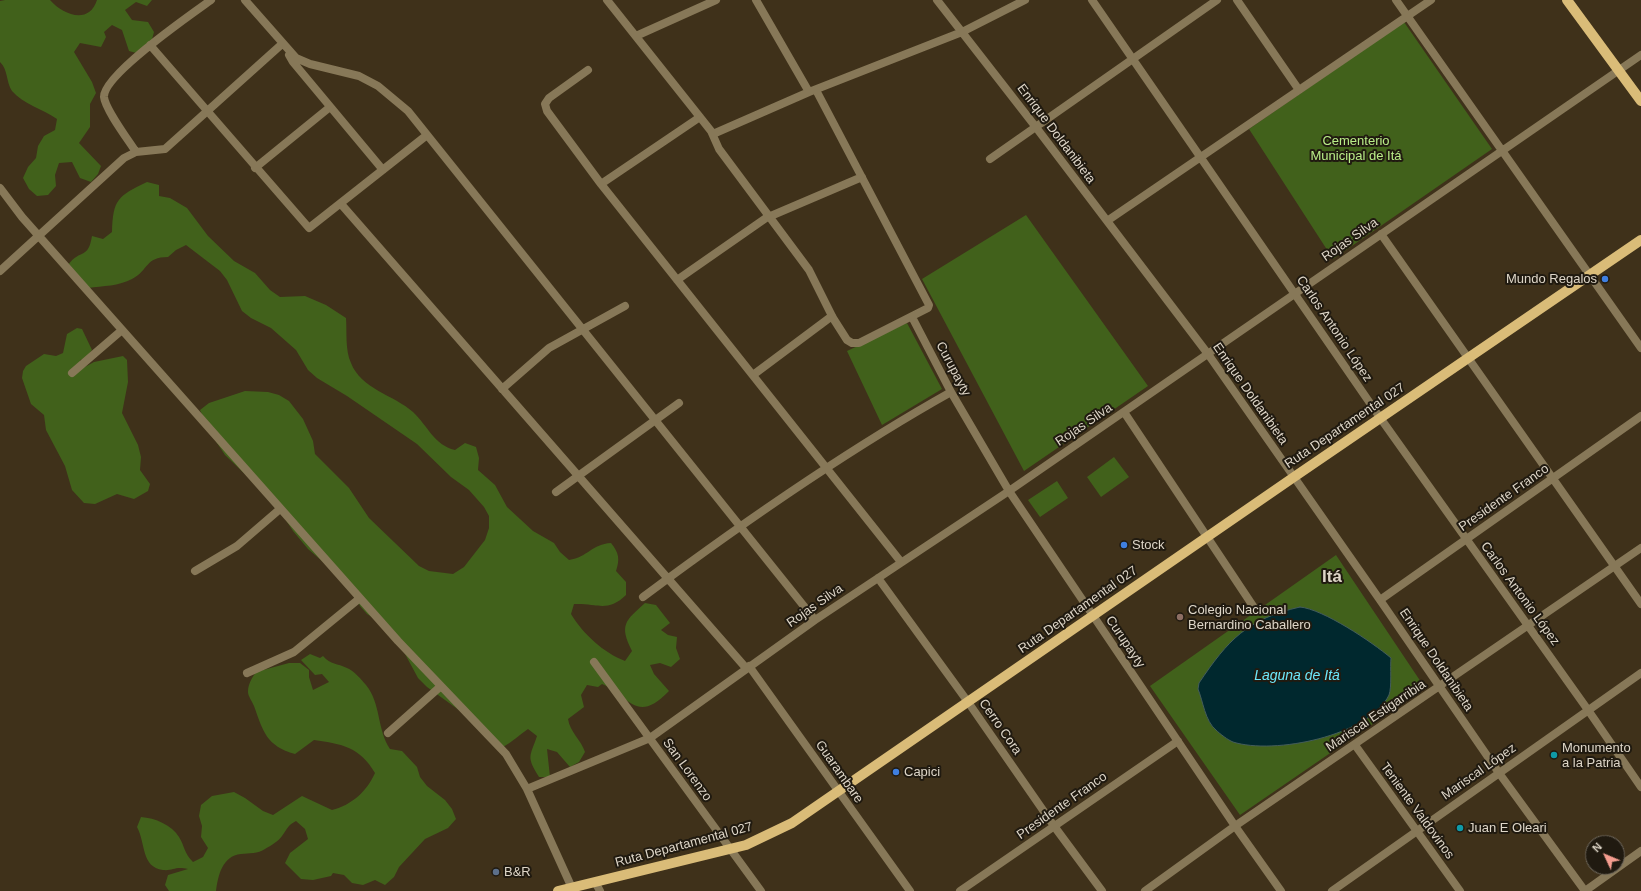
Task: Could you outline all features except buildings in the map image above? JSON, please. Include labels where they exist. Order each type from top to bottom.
[{"type":"main road","points":[[1567,0],[1641,101]]},
{"type":"main road","name":"Ruta Departamental 027","points":[[558,891],[730,849],[769,836],[792,823],[1641,240]]},
{"type":"street","points":[[136,152],[108,108],[104,96],[108,86],[150,45],[211,0]]},
{"type":"street","points":[[245,0],[283,46],[293,62],[383,170]]},
{"type":"street","points":[[607,0],[700,117],[712,134],[719,149],[809,270],[832,316],[847,340],[852,344],[859,343],[912,317],[928,308],[929,305],[862,178],[813,91],[756,0]]},
{"type":"street","points":[[636,36],[716,0]]},
{"type":"street","name":"Enrique Doldanibieta","points":[[937,0],[1035,126],[1208,354],[1499,773],[1585,891]]},
{"type":"street","points":[[712,134],[813,91],[962,32],[1025,0]]},
{"type":"street","name":"Carlos Antonio López","points":[[1092,0],[1381,419],[1641,787]]},
{"type":"street","points":[[990,159],[1035,126],[1217,0]]},
{"type":"street","points":[[1237,0],[1299,90]]},
{"type":"street","points":[[1396,0],[1641,348]]},
{"type":"street","points":[[1107,221],[1431,0]]},
{"type":"street","points":[[150,45],[206,112],[309,228],[427,135]]},
{"type":"street","points":[[0,271],[124,158],[136,152],[165,148],[283,46]]},
{"type":"street","points":[[283,46],[296,58],[310,64],[359,76],[378,86],[408,111],[816,620]]},
{"type":"street","name":"Rojas Silva","points":[[526,789],[650,738],[816,620],[1009,491],[1295,293],[1503,152],[1641,55]]},
{"type":"street","points":[[588,70],[554,93],[545,104],[546,111],[601,184],[901,562]]},
{"type":"street","points":[[255,168],[330,107]]},
{"type":"street","points":[[601,184],[700,117]]},
{"type":"street","points":[[678,280],[769,217],[862,178]]},
{"type":"street","points":[[0,188],[39,236],[280,509],[441,686],[506,754],[526,789],[572,888]]},
{"type":"street","name":"Guarambare","points":[[341,204],[578,476],[748,667],[910,891]]},
{"type":"street","points":[[1381,234],[1641,604]]},
{"type":"street","points":[[502,389],[549,348],[625,306]]},
{"type":"street","points":[[753,375],[832,316]]},
{"type":"street","name":"Curupayty","points":[[912,317],[951,392],[1009,491],[1092,616],[1281,891]]},
{"type":"street","points":[[72,373],[122,330]]},
{"type":"street","points":[[643,597],[740,527],[827,469],[908,416],[951,392]]},
{"type":"street","points":[[556,492],[679,402]]},
{"type":"street","points":[[1124,412],[1254,606]]},
{"type":"street","name":"Presidente Franco","points":[[1380,600],[1641,416]]},
{"type":"street","points":[[195,571],[236,546],[280,509]]},
{"type":"street","name":"Mariscal Estigarribia","points":[[1145,891],[1235,826],[1641,548]]},
{"type":"street","name":"Cerro Cora","points":[[878,578],[968,702],[1054,826],[1102,891]]},
{"type":"street","points":[[247,673],[294,652],[360,598]]},
{"type":"street","name":"San Lorenzo","points":[[594,662],[761,891]]},
{"type":"street","name":"Mariscal López","points":[[1332,891],[1641,673]]},
{"type":"street","points":[[388,733],[441,686]]},
{"type":"street","name":"Presidente Franco","points":[[960,891],[1178,741]]},
{"type":"street","name":"Teniente Valdovinos","points":[[1355,745],[1460,891]]},
{"type":"street","points":[[1585,891],[1641,851]]},
{"type":"street","points":[[595,882],[600,891]]},
{"type":"green space","points":[[50,0],[68,13],[82,15],[88,13],[93,8],[97,0],[152,0],[147,6],[136,2],[125,10],[132,20],[148,22],[154,32],[151,43],[140,54],[129,51],[122,30],[112,25],[104,32],[106,37],[101,47],[80,43],[74,52],[92,82],[96,93],[90,104],[90,127],[79,143],[101,166],[98,174],[91,182],[80,178],[72,162],[59,163],[55,175],[56,186],[48,195],[37,196],[29,189],[23,178],[28,167],[36,158],[38,146],[44,136],[55,130],[57,119],[27,103],[17,96],[10,87],[3,65],[0,62],[0,1]]},
{"type":"green space","name":"Cementerio Municipal de Itá","points":[[1404,22],[1492,149],[1333,259],[1249,129]]},
{"type":"green space","points":[[147,182],[159,185],[159,196],[170,198],[187,208],[208,236],[234,261],[255,273],[270,290],[280,297],[305,296],[326,305],[346,318],[349,358],[356,372],[362,379],[413,412],[436,439],[448,448],[455,450],[465,443],[476,447],[479,458],[478,470],[495,485],[507,507],[533,531],[554,543],[560,552],[569,560],[581,556],[594,548],[611,543],[618,556],[616,571],[626,582],[626,595],[619,601],[608,605],[574,604],[571,614],[588,636],[609,653],[625,661],[632,651],[626,635],[626,624],[633,614],[645,603],[656,605],[670,623],[661,630],[668,635],[677,637],[676,648],[680,659],[671,667],[660,663],[650,665],[654,674],[669,691],[658,701],[649,706],[641,707],[634,705],[612,689],[602,684],[598,687],[587,685],[581,695],[584,707],[568,719],[571,728],[585,752],[579,762],[570,767],[557,752],[547,749],[550,777],[539,777],[532,765],[530,756],[537,736],[528,729],[503,747],[463,713],[427,687],[418,678],[394,631],[367,614],[360,606],[350,585],[308,549],[293,531],[274,502],[225,455],[211,434],[200,410],[209,403],[245,391],[268,392],[279,395],[289,401],[303,419],[313,441],[315,454],[349,488],[369,518],[419,566],[429,571],[453,574],[464,567],[485,540],[489,528],[489,516],[484,507],[469,490],[451,477],[417,444],[347,396],[317,378],[308,370],[296,350],[271,328],[251,318],[242,311],[227,280],[220,271],[186,245],[176,250],[168,257],[155,259],[142,272],[132,279],[122,283],[88,288],[68,265],[86,251],[92,236],[103,239],[112,232],[114,212],[119,200],[129,191]]},
{"type":"green space","points":[[1026,215],[1148,386],[1024,471],[922,279]]},
{"type":"green space","points":[[907,323],[942,389],[882,425],[847,351]]},
{"type":"green space","points":[[77,328],[82,329],[92,350],[85,359],[80,360],[83,368],[94,362],[123,356],[127,360],[128,382],[122,413],[138,445],[141,457],[140,470],[150,484],[148,491],[134,499],[117,494],[95,504],[84,503],[72,490],[65,466],[46,430],[44,415],[31,404],[22,378],[23,371],[26,366],[44,354],[56,356],[63,353],[67,334]]},
{"type":"green space","points":[[1114,457],[1129,477],[1101,497],[1087,477]]},
{"type":"green space","points":[[1057,481],[1068,498],[1040,517],[1028,500]]},
{"type":"green space","points":[[1336,555],[1425,688],[1240,815],[1150,686]]},
{"type":"green space","points":[[310,654],[320,658],[323,656],[331,662],[350,669],[362,680],[371,692],[377,708],[383,734],[390,749],[402,751],[417,767],[420,777],[427,786],[445,800],[452,809],[456,819],[448,828],[425,839],[399,867],[394,877],[385,885],[375,880],[363,885],[352,883],[344,875],[333,873],[331,876],[313,880],[301,879],[285,863],[290,853],[308,839],[305,829],[296,821],[289,826],[279,840],[262,851],[241,854],[229,859],[222,868],[216,891],[169,891],[165,885],[168,875],[188,869],[180,868],[163,870],[156,868],[147,860],[137,827],[141,817],[163,823],[172,829],[179,837],[186,853],[193,862],[203,857],[208,848],[201,837],[202,826],[199,816],[201,805],[212,796],[234,792],[263,811],[273,815],[302,796],[332,810],[352,801],[368,786],[372,780],[375,773],[369,764],[363,757],[349,748],[342,745],[314,740],[295,754],[278,747],[263,730],[248,694],[250,681],[256,672],[289,663],[300,663],[309,670],[309,677],[313,690],[329,682],[322,674],[315,675],[301,660]]},
{"type":"water","name":"Laguna de Itá","points":[[1300,607],[1310,609],[1347,627],[1391,658],[1389,695],[1378,709],[1362,721],[1342,731],[1319,739],[1295,744],[1272,746],[1251,745],[1231,741],[1218,732],[1209,721],[1198,689],[1199,683],[1209,668],[1240,633],[1266,618]]},
{"type":"place","name":"Mundo Regalos","points":[[1605,279]]},
{"type":"place","name":"Stock","points":[[1124,545]]},
{"type":"place","name":"Colegio Nacional Bernardino Caballero","points":[[1180,617]]},
{"type":"place","name":"Monumento a la Patria","points":[[1554,755]]},
{"type":"place","name":"Capici","points":[[896,772]]},
{"type":"place","name":"Juan E Oleari","points":[[1460,828]]},
{"type":"place","name":"B&R","points":[[496,872]]},
{"type":"district","name":"Itá","points":[[1332,577]]}]
